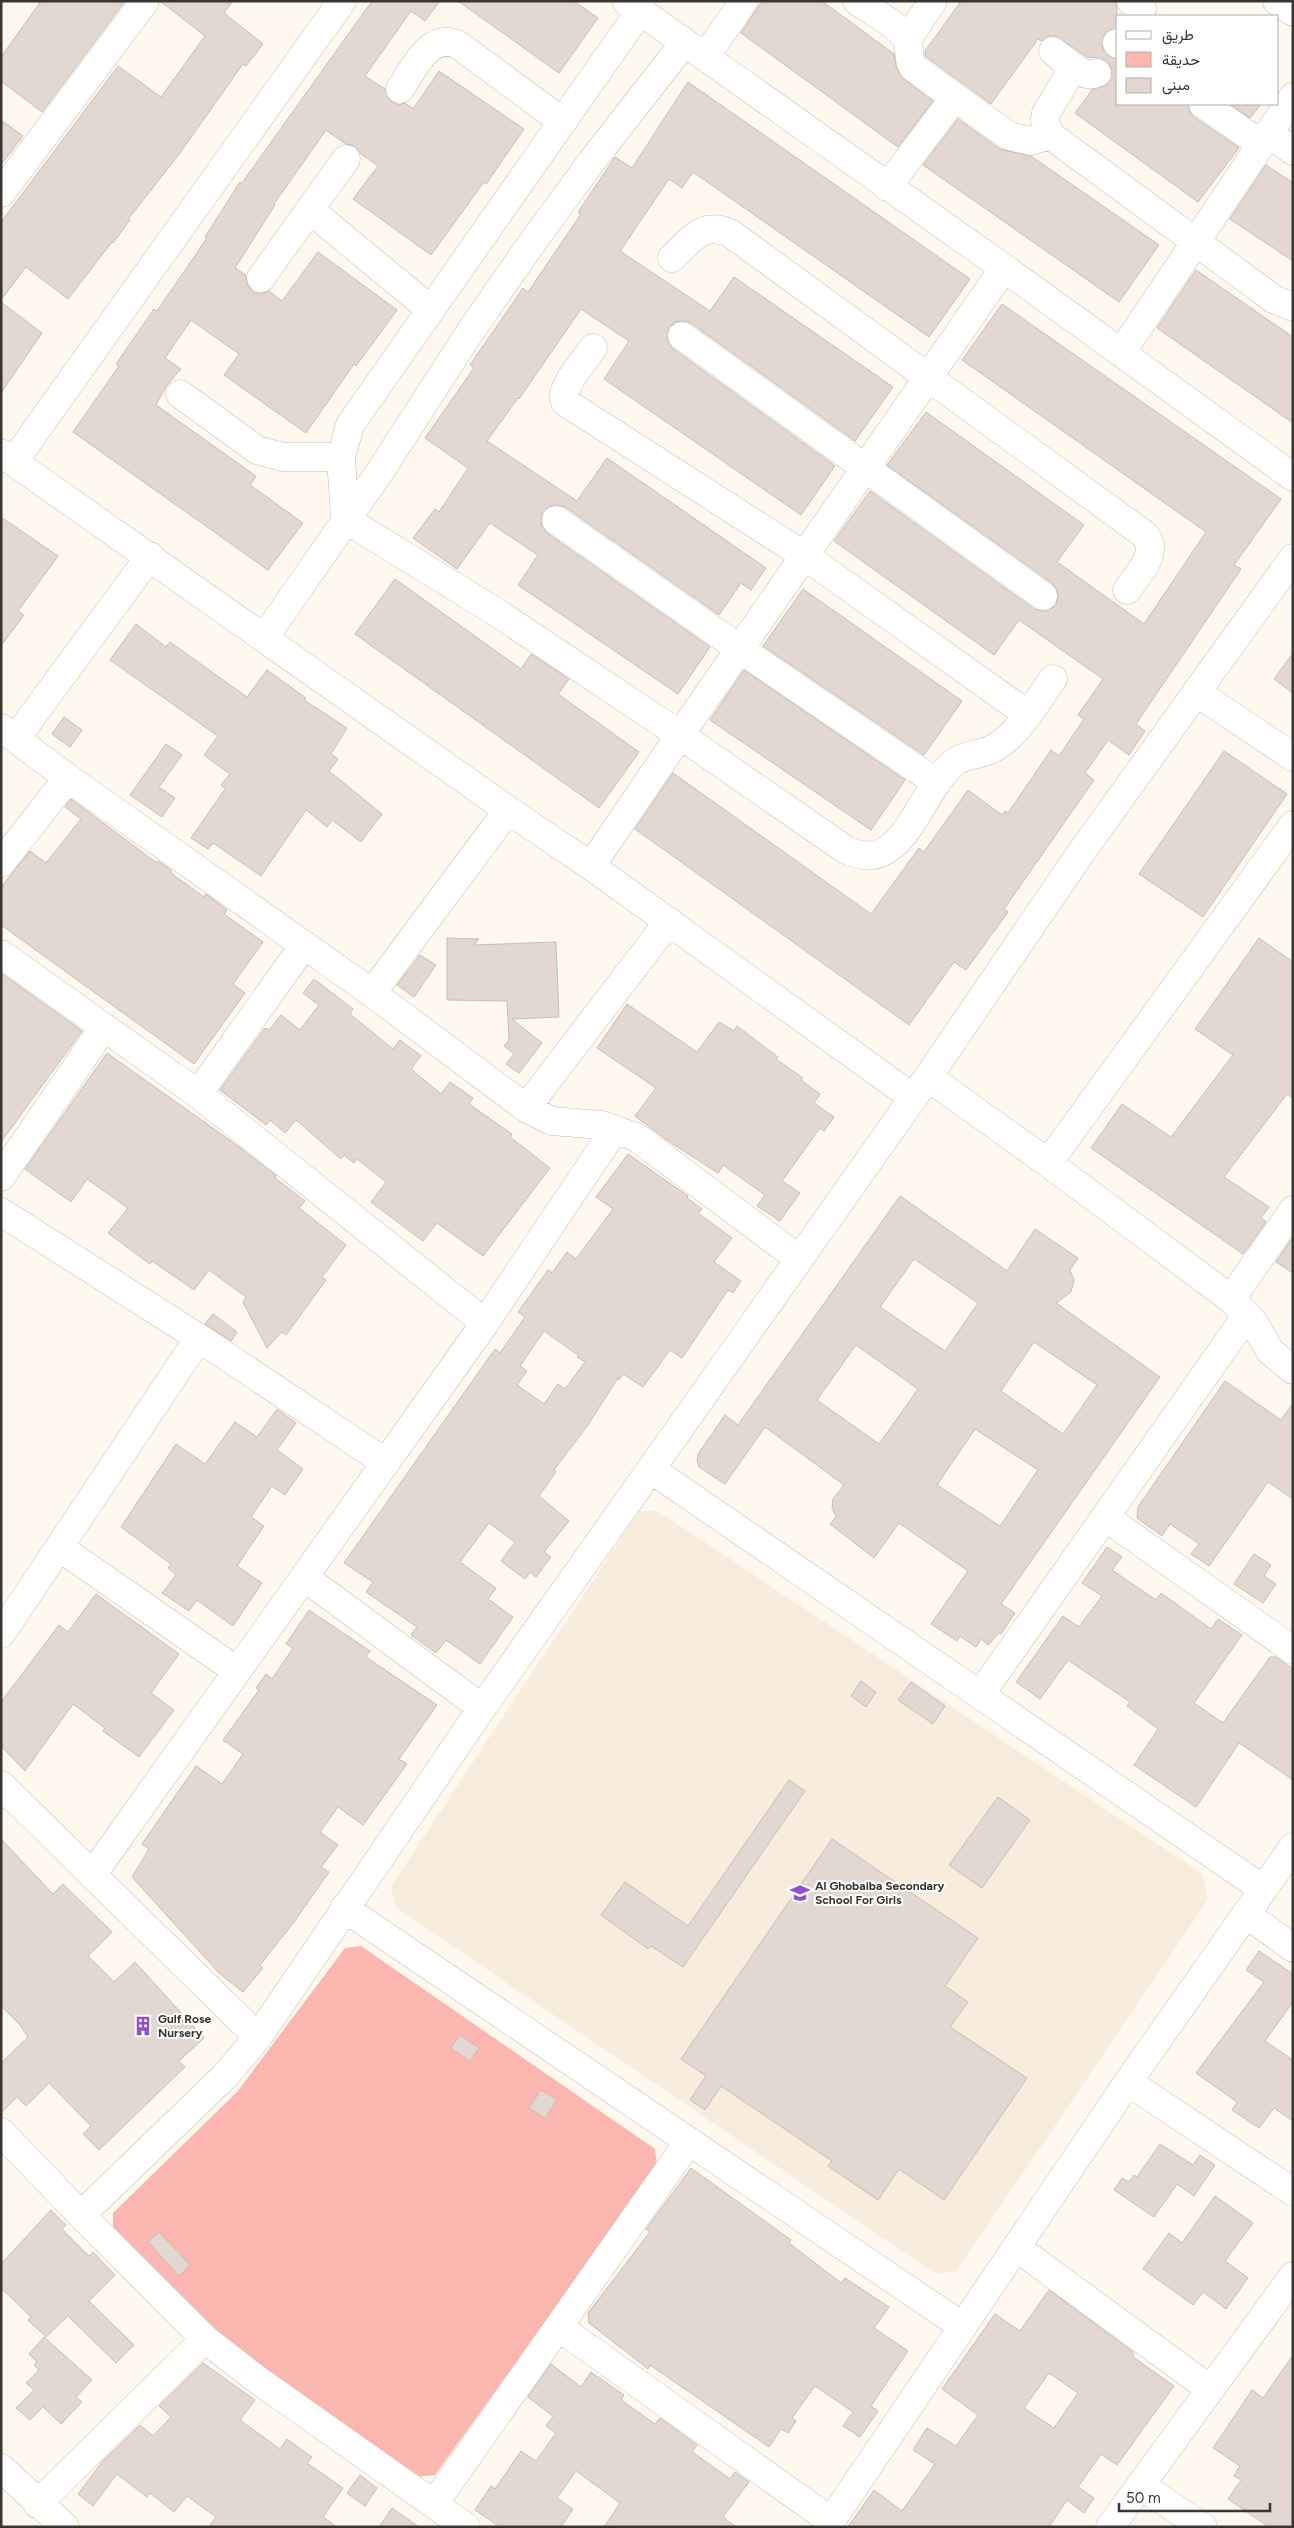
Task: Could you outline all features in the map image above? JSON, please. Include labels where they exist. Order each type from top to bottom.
[{"type":"street","points":[[1,193],[145,1]]},
{"type":"street","points":[[342,1],[8,457],[508,810],[669,921],[920,1087],[1048,1163],[1239,1307],[1270,1351],[1293,1370]]},
{"type":"street","points":[[264,638],[345,519],[379,473],[472,329],[592,161],[695,50],[744,1]]},
{"type":"street","points":[[857,1],[900,32],[907,40],[911,64],[1009,136],[1019,140],[1030,141],[1050,136]]},
{"type":"street","points":[[907,40],[933,1]]},
{"type":"street","points":[[1277,1],[1293,12]]},
{"type":"street","points":[[345,519],[340,457],[350,425],[563,122],[633,6],[1004,268],[1293,477]]},
{"type":"street","points":[[400,89],[428,48],[442,41],[449,41],[457,44],[563,122]]},
{"type":"street","points":[[1053,51],[1086,70],[1046,113],[1045,121],[1050,136],[1275,300],[1293,307]]},
{"type":"street","points":[[887,186],[955,97]]},
{"type":"street","points":[[1121,352],[1293,97]]},
{"type":"street","points":[[1206,105],[1264,139],[1293,151]]},
{"type":"street","points":[[261,278],[346,158]]},
{"type":"street","points":[[310,210],[431,310]]},
{"type":"street","points":[[672,258],[697,233],[720,228],[730,233],[929,376],[1145,535],[1149,540],[1150,553],[1128,590]]},
{"type":"street","points":[[591,866],[1004,268]]},
{"type":"street","points":[[682,336],[1042,596]]},
{"type":"street","points":[[593,348],[564,388],[562,398],[565,402],[805,556],[1027,714]]},
{"type":"street","points":[[180,394],[257,450],[283,457],[340,457]]},
{"type":"street","points":[[345,519],[496,612],[680,735],[846,850],[858,856],[871,857],[884,853],[895,845],[937,783],[955,761],[982,754],[1001,744],[1027,714],[1053,679]]},
{"type":"street","points":[[556,520],[740,649],[937,783]]},
{"type":"street","points":[[150,556],[9,733],[68,778],[372,993],[526,1108],[552,1121],[587,1123],[615,1129],[646,1143],[799,1259]]},
{"type":"street","points":[[81,2215],[225,2076],[258,2038],[344,1908],[482,1708],[652,1470],[920,1087],[1078,857],[1293,558]]},
{"type":"street","points":[[1196,692],[1293,757]]},
{"type":"street","points":[[1,863],[68,778]]},
{"type":"street","points":[[372,993],[508,810]]},
{"type":"street","points":[[1048,1163],[1293,825]]},
{"type":"street","points":[[526,1108],[669,921]]},
{"type":"street","points":[[198,1094],[304,945]]},
{"type":"street","points":[[1,954],[198,1094],[485,1323]]},
{"type":"street","points":[[1,1177],[104,1027]]},
{"type":"street","points":[[92,1875],[485,1323],[615,1129]]},
{"type":"street","points":[[980,1695],[1105,1517],[1239,1307],[1293,1210]]},
{"type":"street","points":[[1,1212],[199,1338],[386,1463]]},
{"type":"street","points":[[1,1634],[199,1338]]},
{"type":"street","points":[[652,1470],[1263,1889]]},
{"type":"street","points":[[1105,1517],[1293,1650]]},
{"type":"street","points":[[59,1547],[237,1671]]},
{"type":"street","points":[[304,1577],[482,1708]]},
{"type":"street","points":[[1,1785],[258,2038]]},
{"type":"street","points":[[560,2328],[829,2524],[1128,2082],[1293,1847]]},
{"type":"street","points":[[344,1908],[962,2326]]},
{"type":"street","points":[[1246,1914],[1293,1948]]},
{"type":"street","points":[[1128,2082],[1293,2192]]},
{"type":"street","points":[[1,2132],[81,2215],[205,2338],[255,2378],[436,2514],[466,2527]]},
{"type":"street","points":[[436,2514],[560,2328],[689,2142]]},
{"type":"street","points":[[1017,2248],[1210,2389]]},
{"type":"street","points":[[1110,2527],[1293,2276]]},
{"type":"street","points":[[37,2504],[205,2338]]},
{"type":"street","points":[[1,2468],[37,2504],[65,2527]]},
{"type":"street","points":[[1140,2485],[1203,2527]]},
{"type":"shaded area","name":"Al Ghobaiba Secondary School For Girls","points":[[639,1511],[658,1511],[1203,1874],[1208,1900],[956,2272],[934,2273],[396,1908],[391,1886]]},
{"type":"green space","points":[[361,1946],[655,2149],[657,2166],[435,2475],[415,2477],[222,2338],[113,2230],[113,2213],[237,2092],[345,1948]]},
{"type":"building","points":[[41,1],[125,1],[42,112],[1,81],[1,57]]},
{"type":"building","points":[[160,1],[233,1],[224,13],[263,44],[246,66],[243,64],[177,157],[129,218],[130,220],[113,243],[68,299],[26,267],[1,300],[1,222],[118,66],[161,97],[205,36]]},
{"type":"building","points":[[372,1],[440,1],[425,21],[411,11],[365,76],[385,89],[391,102],[399,105],[405,103],[413,109],[439,71],[524,129],[486,184],[484,182],[431,255],[353,199],[378,166],[360,153],[355,146],[346,144],[326,130],[274,204],[235,268],[246,275],[247,284],[252,291],[260,294],[269,291],[282,301],[318,252],[397,310],[356,366],[354,364],[306,433],[224,375],[239,354],[191,320],[165,358],[181,369],[167,385],[156,405],[256,476],[250,485],[303,523],[268,570],[73,432],[119,366],[116,364],[154,309],[157,311],[207,238],[205,237],[240,182],[242,183]]},
{"type":"building","points":[[458,1],[574,1],[598,18],[559,73]]},
{"type":"building","points":[[762,1],[822,1],[894,54],[896,66],[901,77],[933,101],[898,147],[741,33]]},
{"type":"building","points":[[961,1],[1116,1],[1116,29],[1106,32],[1102,39],[1102,47],[1107,55],[1116,58],[1116,105],[1188,105],[1189,111],[1194,117],[1239,148],[1198,202],[1075,113],[1092,90],[1108,84],[1112,78],[1112,70],[1108,62],[1101,58],[1087,57],[1056,36],[1048,36],[1041,41],[1038,39],[991,104],[925,56],[925,51]]},
{"type":"building","points":[[688,82],[970,279],[929,337],[693,172],[682,188],[669,179],[620,251],[710,311],[734,277],[893,387],[855,441],[691,323],[684,321],[676,322],[669,327],[667,334],[668,342],[673,349],[835,466],[801,515],[604,379],[629,341],[581,309],[519,399],[487,441],[577,501],[607,458],[766,568],[751,590],[741,583],[719,615],[565,507],[558,505],[550,506],[543,511],[541,518],[542,526],[547,533],[710,647],[678,694],[518,585],[538,555],[490,523],[457,569],[413,538],[435,509],[439,512],[468,468],[425,438],[474,368],[470,365],[523,288],[528,292],[581,214],[578,212],[615,157],[632,168]]},
{"type":"building","points":[[1231,105],[1260,105],[1250,118]]},
{"type":"building","points":[[958,119],[1000,149],[1031,156],[1159,245],[1119,302],[923,165]]},
{"type":"building","points":[[1,120],[23,136],[1,165]]},
{"type":"building","points":[[1266,165],[1293,183],[1293,261],[1230,219]]},
{"type":"building","points":[[1196,270],[1293,337],[1293,423],[1157,328]]},
{"type":"building","points":[[1,302],[42,333],[1,393]]},
{"type":"building","points":[[1002,304],[1281,499],[1234,565],[1241,569],[1136,724],[1145,731],[1129,755],[1108,740],[1085,773],[1094,780],[1004,909],[1008,912],[966,970],[954,962],[909,1025],[635,829],[673,773],[871,914],[919,848],[924,852],[968,790],[1002,815],[1005,811],[1008,813],[1051,750],[1059,756],[1084,719],[1078,715],[1103,679],[1019,620],[994,655],[834,541],[870,491],[1034,609],[1041,611],[1049,610],[1056,605],[1058,598],[1057,590],[1052,583],[887,465],[926,412],[1084,525],[1057,562],[1144,624],[1206,532],[962,360]]},
{"type":"building","points":[[1,517],[58,556],[18,611],[24,615],[1,646]]},
{"type":"building","points":[[395,579],[521,669],[531,654],[569,679],[558,694],[639,752],[599,808],[355,634]]},
{"type":"building","points":[[803,589],[962,701],[924,755],[763,646]]},
{"type":"building","points":[[136,624],[166,647],[170,642],[247,697],[267,670],[306,698],[304,700],[347,728],[331,754],[338,759],[329,771],[382,814],[361,842],[332,820],[327,827],[306,810],[261,876],[213,843],[208,849],[191,838],[225,789],[221,785],[230,774],[204,755],[218,736],[110,660]]},
{"type":"building","points":[[1293,653],[1293,693],[1274,679]]},
{"type":"building","points":[[744,670],[905,780],[871,830],[710,720]]},
{"type":"building","points":[[64,717],[82,730],[70,747],[52,734]]},
{"type":"building","points":[[166,744],[182,755],[159,787],[175,798],[162,817],[130,795]]},
{"type":"building","points":[[1224,751],[1287,794],[1203,917],[1139,874]]},
{"type":"building","points":[[71,799],[157,863],[158,861],[171,870],[171,873],[204,897],[206,894],[227,910],[224,914],[263,942],[233,984],[245,993],[194,1064],[1,925],[1,887],[30,851],[46,863],[81,819],[65,807]]},
{"type":"building","points":[[447,938],[479,939],[474,945],[556,942],[559,1017],[512,1019],[542,1043],[519,1073],[506,1064],[514,1054],[504,1046],[509,1040],[507,1001],[447,1000]]},
{"type":"building","points":[[1259,938],[1293,962],[1293,1098],[1287,1094],[1224,1177],[1269,1207],[1261,1218],[1266,1222],[1243,1254],[1091,1148],[1122,1104],[1171,1137],[1233,1055],[1195,1029]]},
{"type":"building","points":[[420,955],[436,965],[414,997],[397,985]]},
{"type":"building","points":[[1,973],[82,1031],[1,1142]]},
{"type":"building","points":[[314,979],[353,1009],[350,1014],[393,1049],[400,1040],[421,1056],[411,1069],[441,1094],[450,1082],[473,1098],[469,1104],[512,1134],[510,1137],[550,1168],[483,1256],[437,1223],[423,1241],[371,1202],[386,1182],[357,1159],[354,1163],[344,1155],[341,1159],[296,1120],[285,1133],[270,1120],[266,1125],[220,1090],[265,1028],[269,1030],[281,1015],[300,1030],[319,1005],[303,993]]},
{"type":"building","points":[[627,1004],[697,1052],[719,1022],[734,1031],[737,1026],[778,1057],[776,1059],[803,1078],[801,1080],[820,1094],[814,1103],[834,1117],[824,1131],[820,1128],[782,1181],[800,1193],[780,1221],[757,1206],[765,1195],[723,1165],[718,1173],[668,1141],[635,1116],[656,1088],[597,1048]]},
{"type":"building","points":[[107,1053],[238,1146],[276,1176],[275,1178],[305,1201],[299,1208],[346,1245],[322,1277],[326,1280],[286,1335],[282,1332],[267,1348],[243,1302],[246,1297],[209,1270],[194,1290],[152,1261],[150,1264],[108,1233],[128,1208],[87,1179],[71,1202],[25,1169]]},
{"type":"building","points":[[628,1154],[688,1196],[687,1198],[702,1209],[698,1213],[732,1238],[714,1262],[741,1281],[733,1293],[728,1290],[682,1358],[670,1350],[643,1387],[623,1374],[619,1380],[618,1378],[588,1425],[554,1470],[556,1472],[539,1496],[569,1521],[544,1552],[551,1557],[536,1577],[530,1572],[525,1579],[501,1561],[515,1542],[489,1523],[460,1562],[496,1588],[488,1599],[513,1617],[480,1664],[446,1640],[436,1653],[411,1635],[417,1627],[366,1592],[373,1582],[344,1563],[495,1349],[500,1353],[525,1317],[518,1312],[548,1270],[552,1273],[567,1252],[576,1259],[613,1209],[596,1197]],"holes":[[[544,1331],[578,1355],[577,1357],[585,1362],[565,1389],[558,1384],[544,1404],[517,1385],[527,1371],[520,1366]]]},
{"type":"building","points":[[900,1196],[1007,1271],[1035,1229],[1078,1258],[1070,1270],[1074,1280],[1071,1292],[1056,1303],[1160,1377],[1001,1604],[1015,1613],[1001,1634],[999,1633],[988,1645],[981,1639],[976,1647],[960,1636],[957,1641],[931,1624],[968,1571],[899,1523],[874,1558],[830,1524],[836,1517],[832,1508],[833,1499],[844,1485],[765,1427],[725,1484],[699,1467],[697,1461],[698,1454],[725,1415],[738,1425]],"holes":[[[914,1259],[978,1303],[945,1351],[880,1307]],[[1034,1342],[1097,1385],[1063,1434],[1001,1391]],[[856,1345],[918,1389],[879,1444],[817,1400]],[[975,1429],[1038,1470],[1000,1526],[937,1485]]]},
{"type":"building","points":[[1291,1240],[1293,1240],[1293,1273],[1276,1262]]},
{"type":"building","points":[[213,1314],[237,1332],[231,1341],[205,1324]]},
{"type":"building","points":[[1225,1381],[1281,1420],[1293,1403],[1293,1499],[1268,1482],[1209,1566],[1191,1554],[1199,1544],[1170,1524],[1162,1536],[1137,1518],[1138,1507]]},
{"type":"building","points":[[277,1409],[296,1423],[277,1450],[303,1469],[285,1495],[272,1486],[251,1517],[264,1526],[237,1566],[262,1583],[233,1626],[197,1600],[189,1611],[162,1593],[176,1575],[168,1568],[171,1564],[121,1527],[176,1444],[205,1464],[235,1422],[257,1437]]},
{"type":"building","points":[[1107,1547],[1122,1557],[1112,1570],[1156,1600],[1161,1593],[1211,1629],[1218,1619],[1242,1635],[1194,1703],[1223,1723],[1270,1657],[1276,1657],[1293,1669],[1293,1780],[1239,1743],[1196,1807],[1134,1765],[1158,1729],[1127,1706],[1130,1702],[1068,1660],[1040,1699],[1016,1682],[1063,1616],[1079,1627],[1102,1596],[1082,1583]]},
{"type":"building","points":[[1254,1554],[1271,1565],[1264,1576],[1276,1584],[1263,1603],[1234,1584]]},
{"type":"building","points":[[96,1594],[179,1654],[151,1693],[174,1710],[139,1757],[103,1731],[105,1728],[73,1704],[25,1771],[1,1746],[1,1702],[59,1625],[68,1632]]},
{"type":"building","points":[[309,1610],[370,1651],[366,1657],[437,1705],[399,1759],[407,1764],[363,1825],[338,1807],[320,1832],[338,1845],[321,1867],[329,1872],[294,1922],[260,1965],[263,1968],[243,1992],[219,1973],[132,1877],[149,1849],[142,1844],[196,1766],[222,1784],[243,1754],[223,1740],[259,1690],[256,1688],[266,1674],[272,1679],[293,1648],[286,1644]]},
{"type":"building","points":[[861,1681],[876,1692],[866,1707],[851,1696]]},
{"type":"building","points":[[911,1682],[945,1706],[933,1724],[898,1700]]},
{"type":"building","points":[[789,1780],[805,1791],[683,1967],[651,1946],[648,1949],[601,1915],[625,1882],[688,1926]]},
{"type":"building","points":[[998,1797],[1030,1820],[982,1888],[949,1865]]},
{"type":"building","points":[[1,1839],[53,1894],[63,1884],[112,1932],[88,1956],[114,1982],[135,1962],[204,2038],[179,2061],[185,2067],[99,2150],[83,2134],[91,2126],[49,2083],[26,2106],[17,2097],[1,2113],[1,2063],[28,2037],[20,2025],[1,2006]]},
{"type":"building","points":[[832,1839],[978,1938],[945,1986],[968,2002],[950,2027],[1027,2078],[944,2200],[899,2169],[878,2200],[828,2166],[832,2161],[721,2086],[705,2110],[690,2100],[706,2076],[681,2059]]},
{"type":"building","points":[[1259,1951],[1293,1974],[1293,2002],[1265,2041],[1293,2060],[1293,2121],[1274,2108],[1259,2128],[1232,2110],[1237,2102],[1196,2073],[1264,1982],[1246,1970]]},
{"type":"building","points":[[460,2035],[479,2048],[470,2061],[451,2048]]},
{"type":"building","points":[[541,2090],[557,2100],[545,2118],[529,2108]]},
{"type":"building","points":[[1160,2144],[1193,2165],[1200,2155],[1215,2165],[1194,2196],[1177,2184],[1154,2217],[1114,2190],[1122,2178],[1129,2182],[1134,2175],[1137,2177]]},
{"type":"building","points":[[691,2168],[791,2240],[789,2243],[841,2283],[845,2278],[889,2307],[874,2328],[908,2351],[871,2406],[878,2411],[860,2437],[843,2426],[853,2412],[815,2386],[792,2418],[796,2421],[788,2433],[781,2429],[769,2447],[650,2365],[648,2369],[589,2323],[588,2313],[650,2232],[646,2229]]},
{"type":"building","points":[[1215,2196],[1253,2223],[1225,2261],[1248,2278],[1226,2309],[1203,2292],[1193,2305],[1143,2269],[1169,2233],[1182,2243]]},
{"type":"building","points":[[51,2210],[66,2225],[62,2229],[89,2256],[93,2252],[115,2275],[89,2301],[134,2345],[116,2363],[68,2316],[46,2337],[28,2320],[31,2317],[1,2288],[1,2264]]},
{"type":"building","points":[[159,2232],[190,2265],[179,2276],[148,2242]]},
{"type":"building","points":[[1049,2290],[1133,2352],[1133,2357],[1174,2386],[1117,2465],[1101,2454],[1078,2487],[1094,2498],[1084,2513],[1067,2500],[1049,2527],[848,2527],[874,2490],[902,2511],[935,2464],[913,2450],[927,2428],[956,2446],[978,2415],[942,2389],[995,2314],[1020,2331]],"holes":[[[1049,2373],[1078,2393],[1054,2428],[1024,2408]]]},
{"type":"building","points":[[44,2337],[92,2380],[76,2397],[82,2402],[61,2424],[43,2407],[30,2420],[16,2408],[34,2390],[26,2383],[39,2370],[34,2365],[37,2362],[29,2354]]},
{"type":"building","points":[[1293,2355],[1293,2527],[1269,2527],[1228,2499],[1241,2480],[1234,2476],[1240,2466],[1213,2448],[1252,2390],[1263,2398]]},
{"type":"building","points":[[203,2363],[255,2400],[240,2420],[280,2449],[287,2439],[312,2457],[307,2463],[343,2488],[323,2517],[337,2527],[209,2527],[216,2517],[187,2496],[174,2512],[150,2493],[147,2497],[117,2474],[93,2506],[78,2494],[102,2462],[140,2425],[153,2436],[171,2417],[159,2406]]},
{"type":"building","points":[[551,2364],[581,2387],[591,2372],[624,2395],[621,2400],[655,2424],[660,2418],[697,2445],[692,2452],[730,2479],[735,2472],[749,2482],[723,2517],[736,2527],[604,2527],[620,2503],[576,2471],[557,2498],[573,2509],[561,2527],[500,2527],[475,2510],[491,2486],[495,2489],[521,2451],[536,2461],[556,2433],[546,2426],[553,2416],[528,2397]]},
{"type":"building","points":[[360,2475],[377,2488],[365,2506],[347,2493]]},
{"type":"building","points":[[392,2508],[419,2527],[379,2527]]},
{"type":"place","name":"Al Ghobaiba Secondary School For Girls","points":[[800,1893]]},
{"type":"place","name":"Gulf Rose Nursery","points":[[143,2026]]}]
